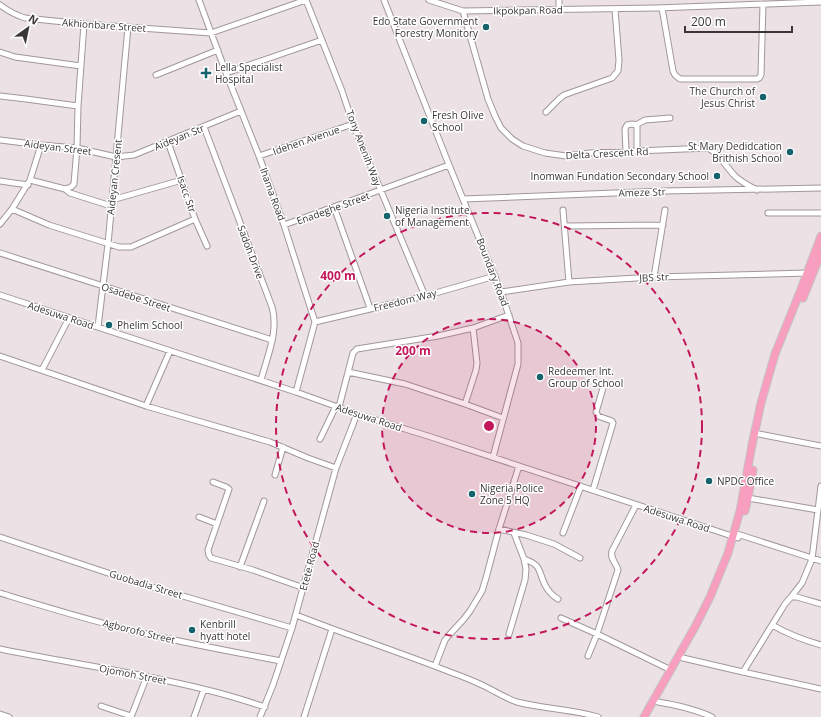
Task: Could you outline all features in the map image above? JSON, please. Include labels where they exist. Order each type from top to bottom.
[{"type":"highway","points":[[644,717],[696,625],[736,535],[761,403],[775,354],[808,273],[821,236]]},
{"type":"highway","points":[[649,717],[696,633],[729,563],[748,498],[759,434],[780,354],[821,253]]},
{"type":"street","name":"Ihama Road","points":[[199,0],[284,225],[315,322]]},
{"type":"street","points":[[211,33],[306,0]]},
{"type":"street","name":"Tony Anenih Way","points":[[306,0],[342,91],[353,124],[425,296]]},
{"type":"street","name":"Ikpokpan Road","points":[[429,0],[464,11],[663,8],[783,2],[821,2]]},
{"type":"street","points":[[451,0],[451,7]]},
{"type":"street","points":[[559,0],[559,9]]},
{"type":"street","points":[[664,0],[663,8],[673,71],[680,79],[759,78],[761,75],[763,4]]},
{"type":"street","name":"Boundary Road","points":[[385,1],[449,165],[495,276],[518,344],[518,364],[493,457]]},
{"type":"street","name":"Akhionbare Street","points":[[0,5],[9,12],[25,18],[84,24],[211,33]]},
{"type":"street","points":[[546,112],[559,98],[564,95],[612,78],[618,72],[619,60],[615,9]]},
{"type":"street","name":"Delta Crescent Rd","points":[[464,11],[488,99],[495,116],[501,128],[522,146],[545,153],[566,156],[626,151],[708,148],[718,155],[736,177],[757,190]]},
{"type":"street","points":[[0,181],[29,183],[65,189],[74,184],[84,24]]},
{"type":"street","name":"Aideyan Cresent","points":[[98,327],[108,244],[128,27]]},
{"type":"street","points":[[226,73],[322,40]]},
{"type":"street","points":[[156,75],[218,50]]},
{"type":"street","points":[[0,52],[15,57],[81,66]]},
{"type":"street","points":[[0,96],[78,106]]},
{"type":"street","name":"Aideyan Str","points":[[116,158],[134,155],[241,111]]},
{"type":"street","points":[[637,126],[645,120],[670,118]]},
{"type":"street","name":"Idehen Avenue","points":[[259,156],[353,124]]},
{"type":"street","points":[[626,151],[626,126],[632,124],[637,126]]},
{"type":"street","points":[[637,126],[637,151]]},
{"type":"street","name":"Sadoh Drive","points":[[204,127],[272,307],[274,316],[272,340],[261,380]]},
{"type":"street","name":"Aideyan Street","points":[[0,140],[77,148],[116,158]]},
{"type":"street","name":"Isacc Str","points":[[168,142],[195,219],[207,246]]},
{"type":"street","points":[[0,224],[12,210],[29,183],[41,145]]},
{"type":"street","name":"Enadeghe Street","points":[[284,225],[449,165]]},
{"type":"street","points":[[112,200],[182,180]]},
{"type":"street","name":"Ameze Str","points":[[463,199],[821,188]]},
{"type":"street","points":[[65,189],[70,194],[111,206]]},
{"type":"street","points":[[334,207],[370,308]]},
{"type":"street","points":[[12,210],[49,225],[119,247],[132,247],[195,219]]},
{"type":"street","points":[[563,210],[569,282]]},
{"type":"street","points":[[654,277],[665,210]]},
{"type":"street","points":[[768,213],[821,214]]},
{"type":"street","points":[[565,226],[663,225]]},
{"type":"street","name":"Osadebe Street","points":[[0,253],[272,340]]},
{"type":"street","name":"JBS str","points":[[501,292],[569,282],[654,277],[808,273]]},
{"type":"street","name":"Freedom Way","points":[[315,322],[425,296],[495,276]]},
{"type":"street","name":"Adesuwa Road","points":[[0,295],[261,380],[356,414],[493,457],[636,505],[821,561]]},
{"type":"street","points":[[320,439],[338,407],[353,353],[357,349],[438,336],[473,328],[509,315]]},
{"type":"street","points":[[42,370],[69,318]]},
{"type":"street","points":[[296,392],[315,322]]},
{"type":"street","points":[[465,404],[477,363],[473,328]]},
{"type":"street","points":[[146,406],[170,351]]},
{"type":"street","points":[[0,356],[146,406],[270,442],[336,468]]},
{"type":"street","points":[[348,372],[405,384],[503,418]]},
{"type":"street","points":[[593,490],[613,423],[610,420],[598,416],[596,412],[603,388]]},
{"type":"street","name":"Etete Road","points":[[260,717],[292,628],[336,468],[356,414]]},
{"type":"street","points":[[759,434],[821,446]]},
{"type":"street","points":[[275,475],[282,447]]},
{"type":"street","points":[[435,666],[445,640],[463,620],[482,591],[499,529],[519,466]]},
{"type":"street","points":[[743,672],[785,604],[802,583],[812,559],[819,523],[818,510],[821,480]]},
{"type":"street","points":[[213,482],[226,487],[229,490],[208,550],[211,558],[304,588]]},
{"type":"street","points":[[563,533],[581,486]]},
{"type":"street","points":[[748,498],[818,510]]},
{"type":"street","points":[[240,567],[264,501]]},
{"type":"street","points":[[588,656],[597,634],[618,570],[611,557],[612,551],[636,505]]},
{"type":"street","points":[[199,517],[217,524]]},
{"type":"street","points":[[499,529],[526,535],[554,544],[580,558]]},
{"type":"street","points":[[509,634],[525,580],[526,569],[524,559],[514,533]]},
{"type":"street","name":"Guobadia Street","points":[[0,537],[135,582],[292,628]]},
{"type":"street","points":[[524,559],[540,569],[545,586],[558,599]]},
{"type":"street","name":"Agborofo Street","points":[[0,593],[136,632],[281,661]]},
{"type":"street","points":[[792,597],[821,604]]},
{"type":"street","points":[[296,615],[481,684],[517,702],[589,714],[598,717]]},
{"type":"street","points":[[561,618],[671,670]]},
{"type":"street","points":[[772,625],[787,634],[821,645]]},
{"type":"street","points":[[306,716],[332,629]]},
{"type":"street","name":"Ojomoh Street","points":[[0,649],[147,676],[232,696],[264,707]]},
{"type":"street","points":[[683,658],[821,689]]},
{"type":"street","points":[[101,706],[131,717],[147,676]]},
{"type":"street","points":[[194,717],[204,689]]},
{"type":"street","points":[[658,702],[679,706],[712,717]]},
{"type":"street","points":[[0,714],[9,717]]},
{"type":"place","name":"Edo State Government Forestry Monitory","points":[[486,27]]},
{"type":"place","name":"Lella Specialist Hospital","points":[[206,73]]},
{"type":"place","name":"The Church of Jesus Christ","points":[[763,97]]},
{"type":"place","name":"Fresh Olive School","points":[[424,121]]},
{"type":"place","name":"St Mary Dedidcation Brithish School","points":[[790,152]]},
{"type":"place","name":"Inomwan Fundation Secondary School","points":[[717,176]]},
{"type":"place","name":"Nigeria Institute of Management","points":[[387,216]]},
{"type":"place","name":"Phelim School","points":[[109,325]]},
{"type":"place","name":"Redeemer Int. Group of School","points":[[540,377]]},
{"type":"place","name":"NPDC Office","points":[[709,481]]},
{"type":"place","name":"Nigeria Police Zone 5 HQ","points":[[472,494]]},
{"type":"place","name":"Kenbrill hyatt hotel","points":[[192,630]]}]
